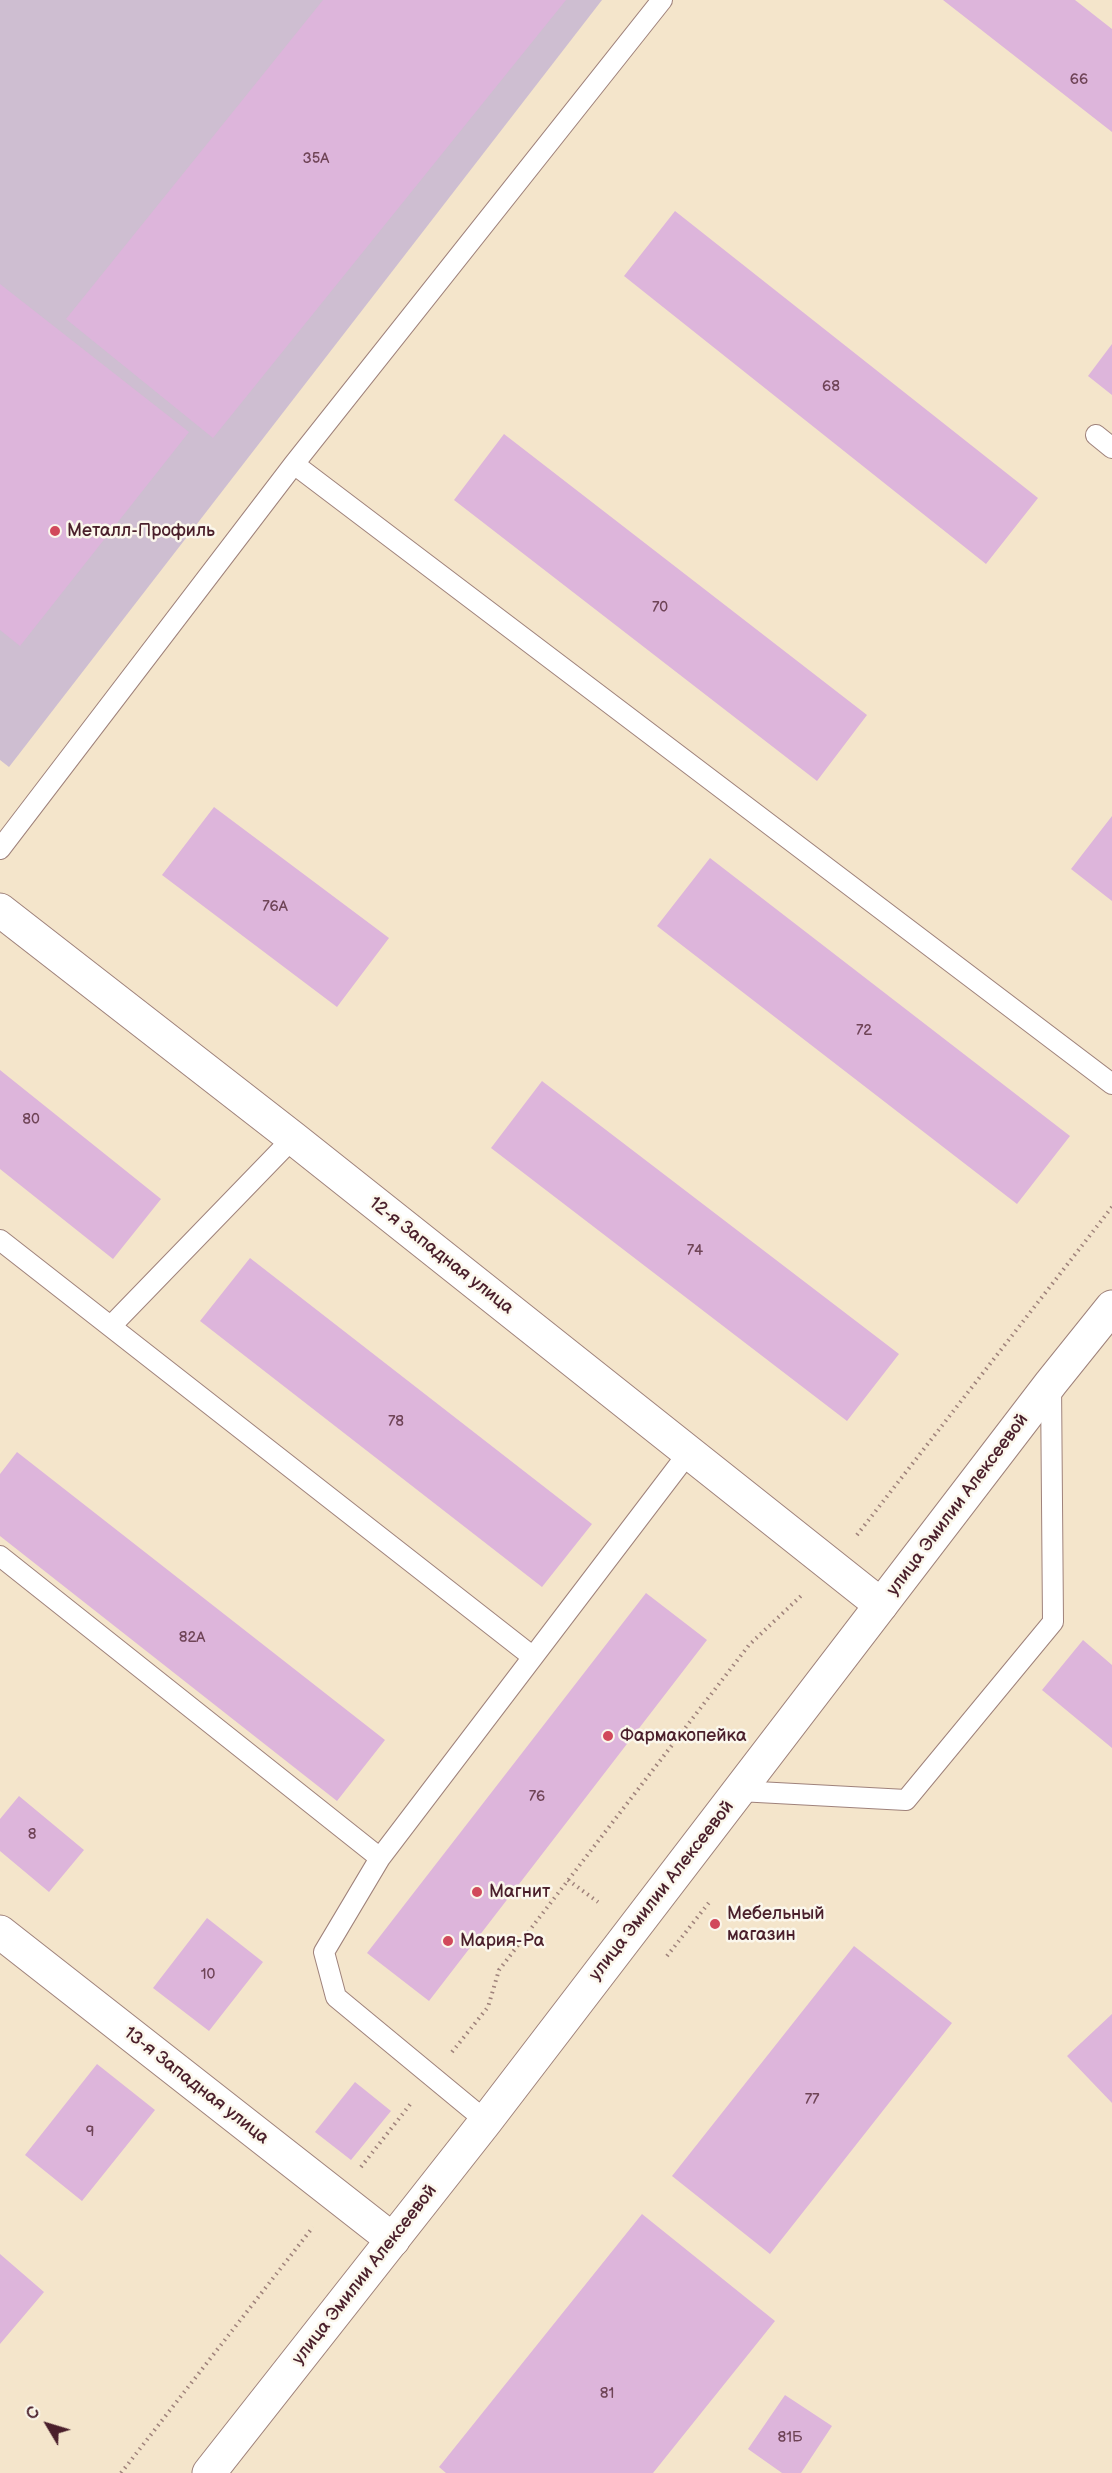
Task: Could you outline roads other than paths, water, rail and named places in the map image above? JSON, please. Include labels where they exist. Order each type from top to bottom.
[{"type":"street","name":"12-я Западная улица","points":[[0,910],[293,1138],[881,1605]]},
{"type":"street","name":"улица Эмилии Алексеевой","points":[[210,2473],[486,2121],[1112,1306]]},
{"type":"street","name":"13-я Западная улица","points":[[0,1932],[393,2240]]},
{"type":"lane","points":[[0,849],[294,464],[662,0]]},
{"type":"lane","points":[[1096,435],[1112,448]]},
{"type":"lane","points":[[294,464],[1112,1084]]},
{"type":"lane","points":[[111,1326],[293,1138]]},
{"type":"lane","points":[[0,1240],[533,1658]]},
{"type":"lane","points":[[739,1791],[906,1800],[1053,1622],[1051,1383]]},
{"type":"lane","points":[[486,2121],[336,1997],[324,1952],[380,1858],[689,1452]]},
{"type":"lane","points":[[0,1556],[380,1858]]},
{"type":"place","name":"Металл-Профиль","points":[[55,531]]},
{"type":"place","name":"Фармакопейка","points":[[608,1736]]},
{"type":"place","name":"Магнит","points":[[477,1892]]},
{"type":"place","name":"Мебельный магазин","points":[[715,1924]]},
{"type":"place","name":"Мария-Ра","points":[[448,1941]]}]
